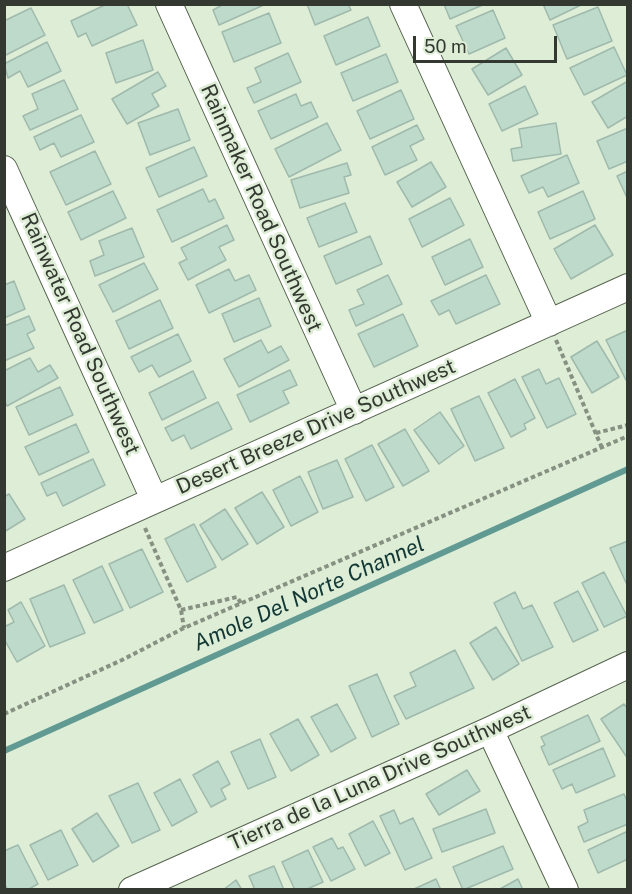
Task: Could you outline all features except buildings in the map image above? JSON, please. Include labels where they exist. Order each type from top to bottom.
[{"type":"street","name":"Rainmaker Road Southwest","points":[[169,4],[354,411]]},
{"type":"street","points":[[403,4],[549,323]]},
{"type":"street","name":"Rainwater Road Southwest","points":[[4,169],[145,504]]},
{"type":"street","name":"Desert Breeze Drive Southwest","points":[[4,568],[627,287]]},
{"type":"street","name":"Tierra de la Luna Drive Southwest","points":[[132,890],[490,730],[627,665]]},
{"type":"street","points":[[490,730],[565,890]]},
{"type":"path","points":[[549,323],[602,447]]},
{"type":"path","points":[[596,433],[627,425]]},
{"type":"path","points":[[4,714],[122,660],[184,628],[627,436]]},
{"type":"path","points":[[145,504],[181,610],[184,628]]},
{"type":"path","points":[[181,610],[237,597],[242,603]]},
{"type":"waterway","name":"Amole Del Norte Channel","points":[[4,751],[628,469]]}]
